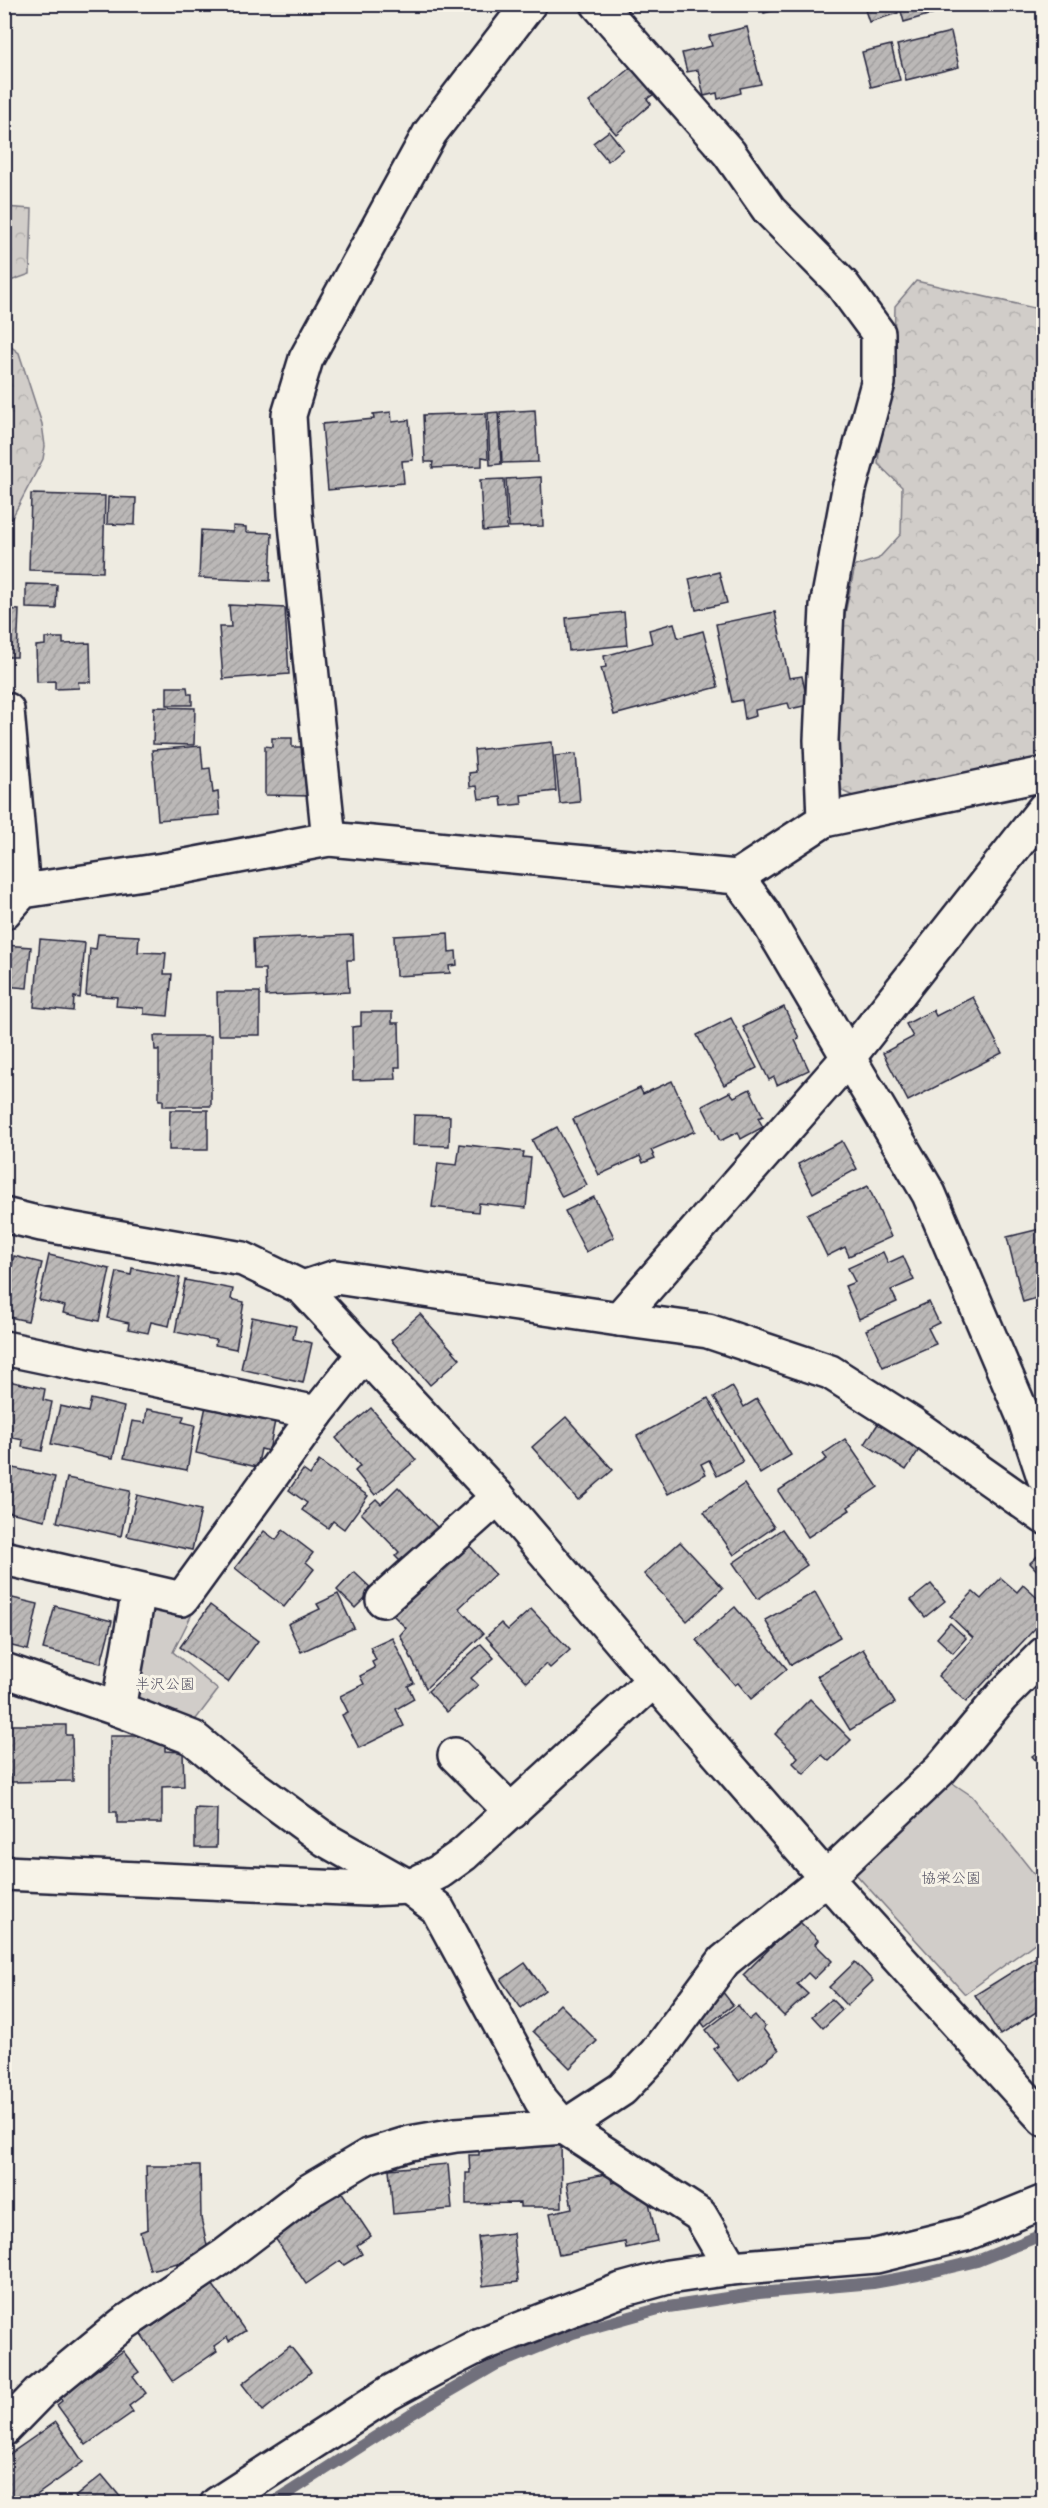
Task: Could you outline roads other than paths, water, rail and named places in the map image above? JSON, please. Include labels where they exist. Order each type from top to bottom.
[{"type":"street","points":[[329,839],[295,514],[289,415],[306,359],[430,133],[529,4]]},
{"type":"street","points":[[598,4],[729,153],[769,210],[842,284],[878,333],[878,383],[849,489],[827,607],[821,740],[824,820]]},
{"type":"street","points":[[7,710],[14,902],[329,839],[737,877],[824,820],[1044,774]]},
{"type":"street","points":[[619,1319],[848,1058],[1044,809]]},
{"type":"street","points":[[737,877],[762,911],[930,1194],[1025,1420],[1044,1477]]},
{"type":"street","points":[[4,1215],[41,1224],[243,1259],[303,1288],[498,1497],[826,1878],[1044,2119]]},
{"type":"street","points":[[303,1288],[336,1277],[708,1332],[830,1372],[912,1424],[1044,1517]]},
{"type":"street","points":[[4,1348],[317,1413]]},
{"type":"street","points":[[4,1558],[182,1599],[317,1413],[365,1353]]},
{"type":"street","points":[[383,1600],[498,1497]]},
{"type":"street","points":[[118,1709],[139,1590]]},
{"type":"street","points":[[4,2429],[40,2392],[123,2324],[224,2256],[309,2191],[368,2156],[410,2143],[456,2135],[564,2127],[622,2089],[656,2053],[724,1961],[826,1878],[940,1770],[1002,1696],[1044,1654]]},
{"type":"street","points":[[4,1670],[118,1709],[193,1738],[236,1774],[326,1840],[409,1887],[437,1908],[541,2100],[564,2127],[700,2215],[731,2268]]},
{"type":"street","points":[[4,1873],[368,1889],[409,1887],[439,1872],[456,1860],[512,1812],[654,1680]]},
{"type":"street","points":[[455,1755],[512,1812]]},
{"type":"street","points":[[217,2504],[389,2393],[480,2345],[621,2290],[668,2277],[731,2268],[876,2256],[965,2234],[1044,2202]]},
{"type":"waterway","points":[[271,2504],[411,2414],[495,2365],[573,2333],[662,2308],[759,2293],[873,2283],[918,2275],[977,2261],[1044,2234]]},
{"type":"park label","name":"半沢公園","points":[[165,1684]]},
{"type":"park label","name":"協栄公園","points":[[951,1878]]}]
